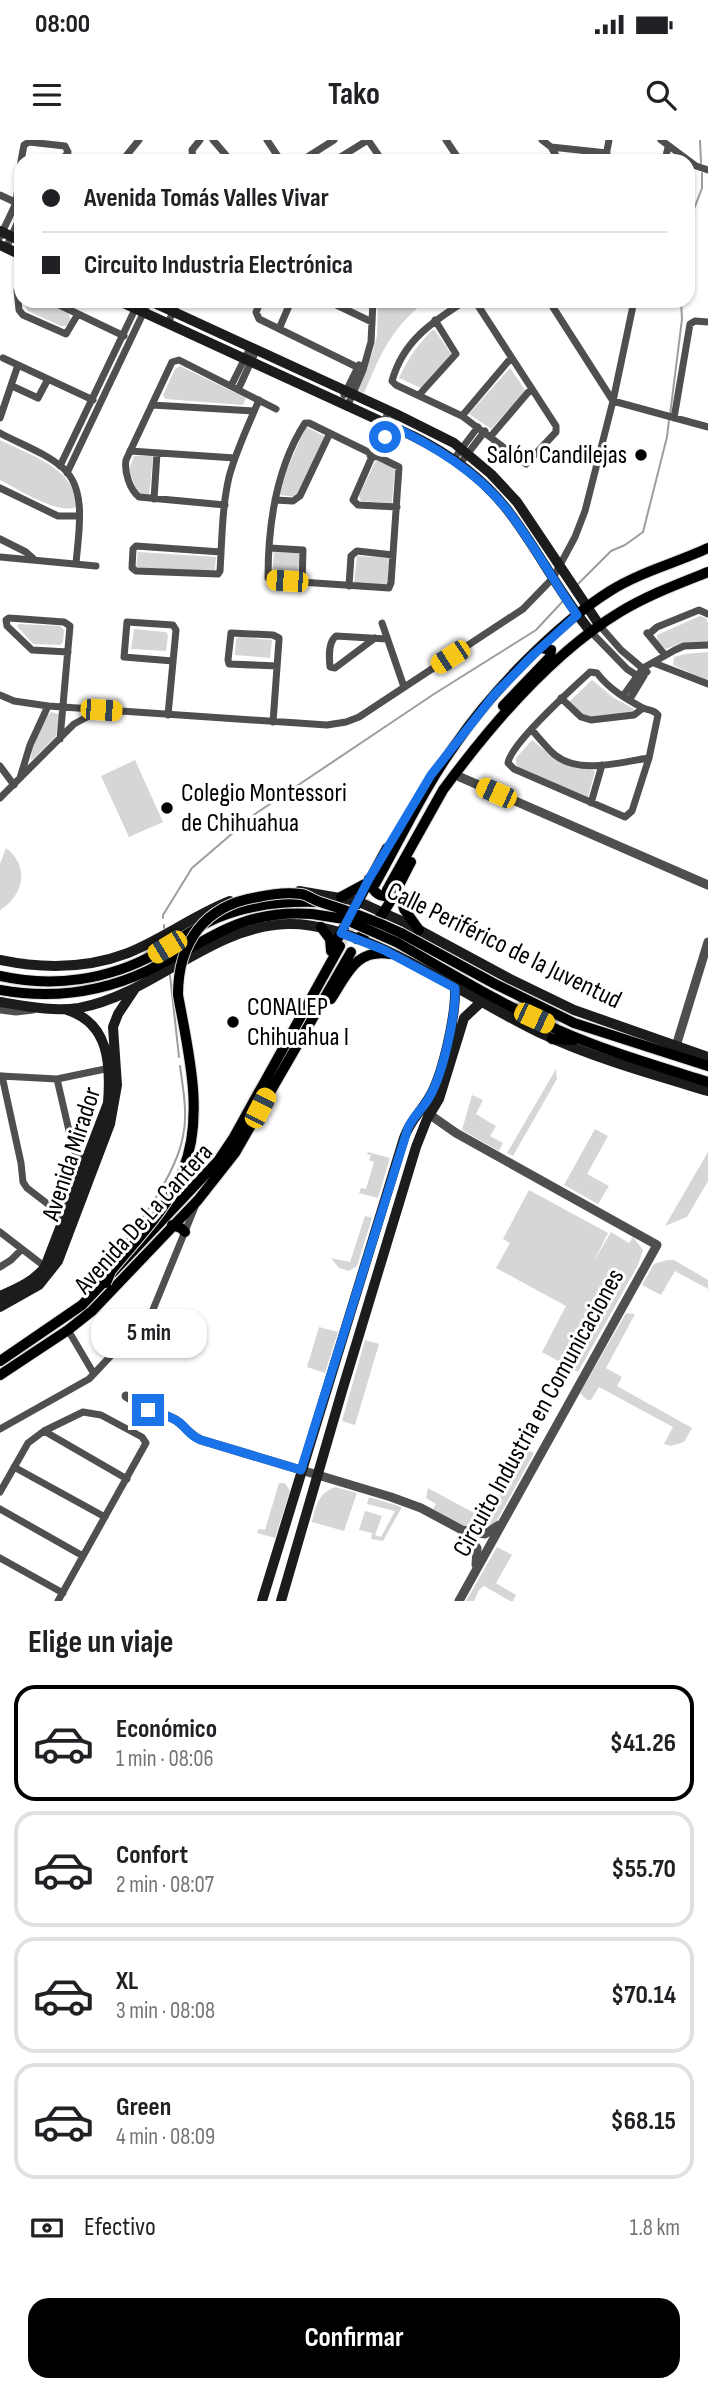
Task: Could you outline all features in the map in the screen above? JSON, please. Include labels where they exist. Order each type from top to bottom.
[{"type":"main road","points":[[141,308],[245,365],[387,424],[430,444],[456,462],[510,512],[556,582],[596,629]]},
{"type":"main road","points":[[180,308],[253,349],[351,388],[392,412],[467,447],[517,502],[567,577],[579,608]]},
{"type":"main road","points":[[542,648],[579,608],[635,578],[708,548]]},
{"type":"main road","points":[[0,1002],[62,1009],[96,1004],[134,989],[242,933],[275,925],[331,925],[341,914],[339,897],[370,882],[380,896],[390,896],[443,790],[531,686],[596,629],[647,598],[708,572]]},
{"type":"main road","points":[[635,578],[635,588],[647,598]]},
{"type":"main road","points":[[487,736],[492,721],[501,708],[550,657],[551,650],[542,648]]},
{"type":"main road","name":"Avenida De La Cantera","points":[[0,1361],[62,1321],[106,1283],[218,1161],[252,1104],[260,1082],[335,948],[357,901],[423,787],[480,712],[542,648]]},
{"type":"main road","points":[[357,939],[369,931],[384,912],[393,890],[460,777],[467,759]]},
{"type":"main road","name":"Calle Periférico de la Juventud","points":[[0,960],[36,967],[87,963],[129,952],[204,911],[239,898],[284,890],[357,901],[384,912],[401,932]]},
{"type":"main road","points":[[393,890],[419,930]]},
{"type":"main road","points":[[106,1283],[111,1271],[165,1204],[189,1152],[194,1108],[178,995],[178,976],[189,943],[206,919],[217,910],[242,899],[292,893],[305,895],[318,902]]},
{"type":"main road","points":[[0,976],[49,982],[89,978],[130,967],[198,927],[233,912],[275,902],[318,902]]},
{"type":"main road","name":"Calle Periférico de la Juventud","points":[[318,902],[353,911],[401,932]]},
{"type":"main road","name":"Calle Periférico de la Juventud","points":[[0,990],[54,996],[91,990],[146,972],[201,940],[240,923],[272,915],[312,914],[401,932],[419,930],[574,1010],[708,1057]]},
{"type":"main road","points":[[387,952],[383,939],[392,924],[506,1004],[584,1041],[708,1082]]},
{"type":"main road","points":[[322,927],[387,952],[552,1039],[601,1058],[708,1091]]},
{"type":"main road","points":[[322,927],[335,948]]},
{"type":"main road","points":[[401,932],[495,984],[574,1023],[708,1066]]},
{"type":"main road","name":"Avenida De La Cantera","points":[[0,1375],[92,1311],[198,1200],[235,1153],[351,952]]},
{"type":"main road","points":[[268,1094],[360,958],[373,952],[387,952]]},
{"type":"main road","points":[[455,988],[457,1024]]},
{"type":"main road","name":"Avenida Mirador","points":[[0,1307],[27,1289],[36,1277],[48,1269],[90,1163],[107,1102],[112,1068],[113,1027],[121,1008],[134,989]]},
{"type":"main road","points":[[281,1601],[421,1133],[425,1111],[457,1024],[480,1003]]},
{"type":"main road","name":"Avenida Mirador","points":[[62,1009],[78,1013],[96,1028],[112,1068]]},
{"type":"main road","points":[[552,1039],[584,1041]]},
{"type":"main road","points":[[262,1601],[387,1191],[408,1128],[425,1111]]},
{"type":"main road","points":[[387,1191],[401,1195]]},
{"type":"main road","points":[[172,1225],[181,1228],[184,1233]]},
{"type":"main road","name":"Avenida Mirador","points":[[0,1296],[27,1289]]},
{"type":"street","points":[[213,140],[225,154]]},
{"type":"street","points":[[312,154],[334,140]]},
{"type":"street","points":[[345,154],[368,140]]},
{"type":"street","points":[[542,140],[555,154]]},
{"type":"street","points":[[661,140],[678,154]]},
{"type":"street","points":[[22,154],[24,145],[29,142],[65,146],[67,154]]},
{"type":"street","points":[[551,147],[590,154]]},
{"type":"street","points":[[666,154],[668,147]]},
{"type":"street","points":[[3,246],[9,219],[14,212]]},
{"type":"street","points":[[9,219],[14,219]]},
{"type":"street","points":[[19,308],[23,315],[66,334],[78,314]]},
{"type":"street","points":[[66,308],[131,339]]},
{"type":"street","points":[[61,466],[138,308]]},
{"type":"street","points":[[68,473],[131,339],[139,308]]},
{"type":"street","points":[[164,322],[171,308]]},
{"type":"street","points":[[258,308],[257,318],[360,368]]},
{"type":"street","points":[[279,329],[288,308]]},
{"type":"street","points":[[343,308],[372,322]]},
{"type":"street","points":[[343,405],[371,342],[373,308]]},
{"type":"street","points":[[454,308],[435,320],[410,345],[393,378],[396,385],[462,416],[526,464],[556,432],[556,426],[479,308]]},
{"type":"street","points":[[553,308],[613,401],[708,427]]},
{"type":"street","points":[[0,695],[14,701],[48,706],[273,722],[327,725],[346,722],[359,716],[523,609],[556,582],[585,511],[613,401],[633,308]]},
{"type":"street","points":[[419,395],[456,355],[435,320]]},
{"type":"street","points":[[674,418],[690,326],[693,321],[708,322]]},
{"type":"street","points":[[235,388],[253,349]]},
{"type":"street","points":[[3,358],[100,404]]},
{"type":"street","points":[[462,416],[511,358]]},
{"type":"street","points":[[225,505],[139,498],[125,470],[130,451],[174,360],[179,360],[276,409]]},
{"type":"street","points":[[0,418],[18,365]]},
{"type":"street","points":[[12,386],[37,398],[41,396],[48,379]]},
{"type":"street","points":[[456,462],[467,447],[531,389]]},
{"type":"street","points":[[221,552],[136,546],[133,549],[132,567],[136,571],[215,575],[220,570],[225,505],[235,458],[258,400]]},
{"type":"street","points":[[152,405],[254,411]]},
{"type":"street","points":[[392,412],[353,497],[358,505],[397,507]]},
{"type":"street","points":[[309,423],[330,433],[399,467],[389,588],[268,579],[275,499],[284,468],[304,424],[309,423]]},
{"type":"street","points":[[0,433],[61,466],[68,473],[76,493],[79,516],[76,564]]},
{"type":"street","points":[[275,499],[293,501],[300,496],[330,433]]},
{"type":"street","points":[[130,451],[235,458]]},
{"type":"street","points":[[154,499],[157,453]]},
{"type":"street","points":[[0,488],[58,516],[79,516]]},
{"type":"street","points":[[0,539],[26,552],[36,561]]},
{"type":"street","points":[[270,548],[303,550],[302,582]]},
{"type":"street","points":[[349,586],[351,556],[354,553],[357,551],[393,555]]},
{"type":"street","points":[[0,557],[96,566]]},
{"type":"street","points":[[665,655],[648,634],[657,627],[699,610],[708,614]]},
{"type":"street","points":[[60,739],[71,628],[67,622],[6,620],[7,626],[32,650],[68,652]]},
{"type":"street","points":[[168,715],[173,661],[175,626],[127,622],[124,657],[173,661]]},
{"type":"street","points":[[382,623],[404,687]]},
{"type":"street","points":[[596,629],[645,671]]},
{"type":"street","points":[[596,629],[618,660],[645,671],[708,684]]},
{"type":"street","points":[[273,722],[279,640],[276,635],[231,633],[228,663],[277,666]]},
{"type":"street","points":[[374,638],[335,668],[330,667],[330,642],[334,637],[374,638],[387,639]]},
{"type":"street","points":[[627,698],[645,671],[665,655],[684,646],[708,645]]},
{"type":"street","points":[[618,660],[625,654]]},
{"type":"street","points":[[593,672],[627,698],[643,708],[657,712],[659,718],[649,758],[628,816],[622,817],[509,765],[509,756],[532,730],[561,698],[593,672]]},
{"type":"street","points":[[561,698],[581,717],[591,720],[634,715],[643,708]]},
{"type":"street","points":[[17,782],[48,706]]},
{"type":"street","points":[[0,798],[81,719],[101,710]]},
{"type":"street","points":[[532,730],[559,758],[581,765],[602,765],[649,758]]},
{"type":"street","points":[[592,803],[602,765]]},
{"type":"street","points":[[0,766],[17,782]]},
{"type":"street","points":[[460,777],[708,885]]},
{"type":"street","points":[[676,1046],[708,942]]},
{"type":"street","points":[[0,1009],[16,1011],[41,1008]]},
{"type":"street","points":[[69,1219],[27,1188],[23,1182],[1,1076],[57,1079],[112,1068]]},
{"type":"street","points":[[57,1079],[73,1148],[76,1154],[90,1163]]},
{"type":"street","name":"Circuito Industria en Comunicaciones","points":[[425,1111],[456,1133],[657,1245],[459,1601]]},
{"type":"street","points":[[0,1429],[82,1384],[152,1312],[198,1200]]},
{"type":"street","points":[[0,1232],[48,1269]]},
{"type":"street","points":[[0,1267],[12,1260],[22,1249]]},
{"type":"street","points":[[68,1330],[94,1374]]},
{"type":"street","points":[[127,1396],[141,1406],[178,1421],[192,1437],[421,1508],[462,1530],[485,1534],[503,1522]]},
{"type":"street","points":[[0,1492],[28,1443],[44,1431],[83,1412],[101,1415],[142,1437],[145,1446],[58,1601]]},
{"type":"street","points":[[44,1431],[127,1479]]},
{"type":"street","points":[[14,1466],[105,1517]]},
{"type":"street","points":[[0,1509],[83,1556]]},
{"type":"street","points":[[462,1530],[477,1548],[478,1559],[472,1577]]},
{"type":"street","points":[[0,1558],[63,1593]]},
{"type":"shaded area","points":[[26,308],[60,308],[68,312],[71,320],[66,326],[61,326]]},
{"type":"shaded area","points":[[378,308],[418,308],[394,334],[364,393],[357,390],[377,336]]},
{"type":"shaded area","points":[[434,329],[452,355],[421,388],[399,378],[414,352]]},
{"type":"shaded area","points":[[180,366],[246,398],[243,405],[165,399],[163,395],[175,369]]},
{"type":"shaded area","points":[[510,368],[526,391],[491,429],[469,414]]},
{"type":"shaded area","points":[[306,427],[326,437],[297,497],[280,495],[287,469]]},
{"type":"shaded area","points":[[0,440],[49,464],[60,473],[69,482],[76,507],[68,509],[49,504],[0,480]]},
{"type":"shaded area","points":[[134,456],[153,456],[149,496],[138,494],[129,470]]},
{"type":"shaded area","points":[[376,460],[395,468],[392,503],[361,501],[359,496]]},
{"type":"shaded area","points":[[138,552],[216,557],[215,570],[212,573],[136,568]]},
{"type":"shaded area","points":[[274,552],[300,553],[297,578],[272,577]]},
{"type":"shaded area","points":[[357,556],[389,558],[388,585],[354,583]]},
{"type":"shaded area","points":[[700,616],[706,618],[708,623],[708,642],[679,644],[666,649],[658,642],[657,635]]},
{"type":"shaded area","points":[[17,626],[60,626],[64,630],[63,642],[60,645],[33,644]]},
{"type":"shaded area","points":[[134,629],[166,632],[166,651],[131,649]]},
{"type":"shaded area","points":[[236,639],[272,640],[270,658],[235,655]]},
{"type":"shaded area","points":[[708,652],[708,681],[673,665],[674,657]]},
{"type":"shaded area","points":[[592,680],[614,698],[634,709],[633,713],[584,718],[569,702]]},
{"type":"shaded area","points":[[51,712],[59,714],[56,736],[31,761],[36,734]]},
{"type":"shaded area","points":[[532,740],[553,757],[595,771],[588,797],[519,769],[516,758]]},
{"type":"shaded area","points":[[135,760],[163,822],[129,837],[101,776]]},
{"type":"shaded area","points":[[6,848],[19,863],[21,880],[14,897],[0,910],[0,864]]},
{"type":"shaded area","points":[[556,1069],[557,1079],[513,1156],[507,1153]]},
{"type":"shaded area","points":[[472,1095],[483,1100],[476,1114],[496,1126],[490,1136],[503,1143],[499,1151],[462,1130]]},
{"type":"shaded area","points":[[595,1129],[608,1136],[587,1174],[609,1186],[598,1204],[564,1185]]},
{"type":"shaded area","points":[[368,1152],[390,1158],[378,1198],[359,1193],[361,1188],[366,1189],[374,1162],[369,1160],[371,1155],[367,1154]]},
{"type":"shaded area","points":[[708,1152],[708,1181],[687,1217],[665,1226]]},
{"type":"shaded area","points":[[529,1190],[608,1233],[593,1263],[611,1232],[629,1243],[633,1237],[643,1250],[638,1265],[578,1372],[542,1352],[566,1306],[496,1268],[510,1243],[503,1239]]},
{"type":"shaded area","points":[[365,1216],[372,1218],[357,1266],[349,1271],[339,1268],[331,1258],[350,1262]]},
{"type":"shaded area","points":[[674,1260],[708,1280],[708,1289],[675,1271],[661,1295],[642,1285],[654,1264]]},
{"type":"shaded area","points":[[626,1313],[635,1314],[606,1368],[622,1377],[617,1386],[692,1428],[684,1442],[671,1446],[664,1444],[673,1427],[599,1387],[591,1400],[587,1400],[580,1393]]},
{"type":"shaded area","points":[[319,1327],[338,1332],[325,1373],[307,1367]]},
{"type":"shaded area","points":[[365,1340],[379,1344],[355,1425],[342,1421]]},
{"type":"shaded area","points":[[515,1443],[534,1453],[495,1524],[486,1531],[479,1530],[458,1523],[433,1509],[436,1504],[426,1498],[428,1488],[476,1514],[489,1491],[498,1496],[520,1455],[512,1450]]},
{"type":"shaded area","points":[[279,1483],[285,1483],[290,1491],[275,1538],[257,1533],[258,1529],[265,1530]]},
{"type":"shaded area","points":[[335,1487],[357,1493],[344,1531],[312,1522],[321,1497]]},
{"type":"shaded area","points":[[369,1497],[402,1507],[383,1541],[371,1539],[372,1533],[359,1530],[365,1511],[382,1516],[375,1535],[381,1537],[395,1511],[367,1504]]},
{"type":"shaded area","points":[[497,1547],[512,1555],[496,1583],[516,1595],[513,1601],[484,1586],[474,1601],[466,1601]]},
{"type":"waterway","points":[[700,140],[701,163]]},
{"type":"waterway","points":[[695,206],[702,188],[702,173]]},
{"type":"waterway","points":[[670,415],[681,308]]},
{"type":"waterway","points":[[577,585],[611,551],[643,532],[669,420]]},
{"type":"waterway","points":[[163,918],[192,868],[255,814],[434,694],[536,630],[564,600]]},
{"type":"waterway","points":[[170,975],[179,1057]]},
{"type":"waterway","points":[[83,1297],[156,1198],[177,1156],[185,1119],[180,1066]]},
{"type":"tunnel","points":[[340,946],[375,884]]},
{"type":"place","name":"Salón Candilejas","points":[[641,455]]},
{"type":"place","name":"Colegio Montessori de Chihuahua","points":[[167,808]]},
{"type":"place","name":"CONALEP Chihuahua I","points":[[233,1022]]},
{"type":"route","points":[[148,1410],[173,1418],[183,1425],[192,1437],[301,1470],[408,1128],[434,1087],[453,1023],[455,1001],[455,988],[384,950],[341,933],[369,879],[431,775],[494,695],[577,615],[510,512],[489,490],[441,451],[413,436],[390,425],[385,437]]}]
